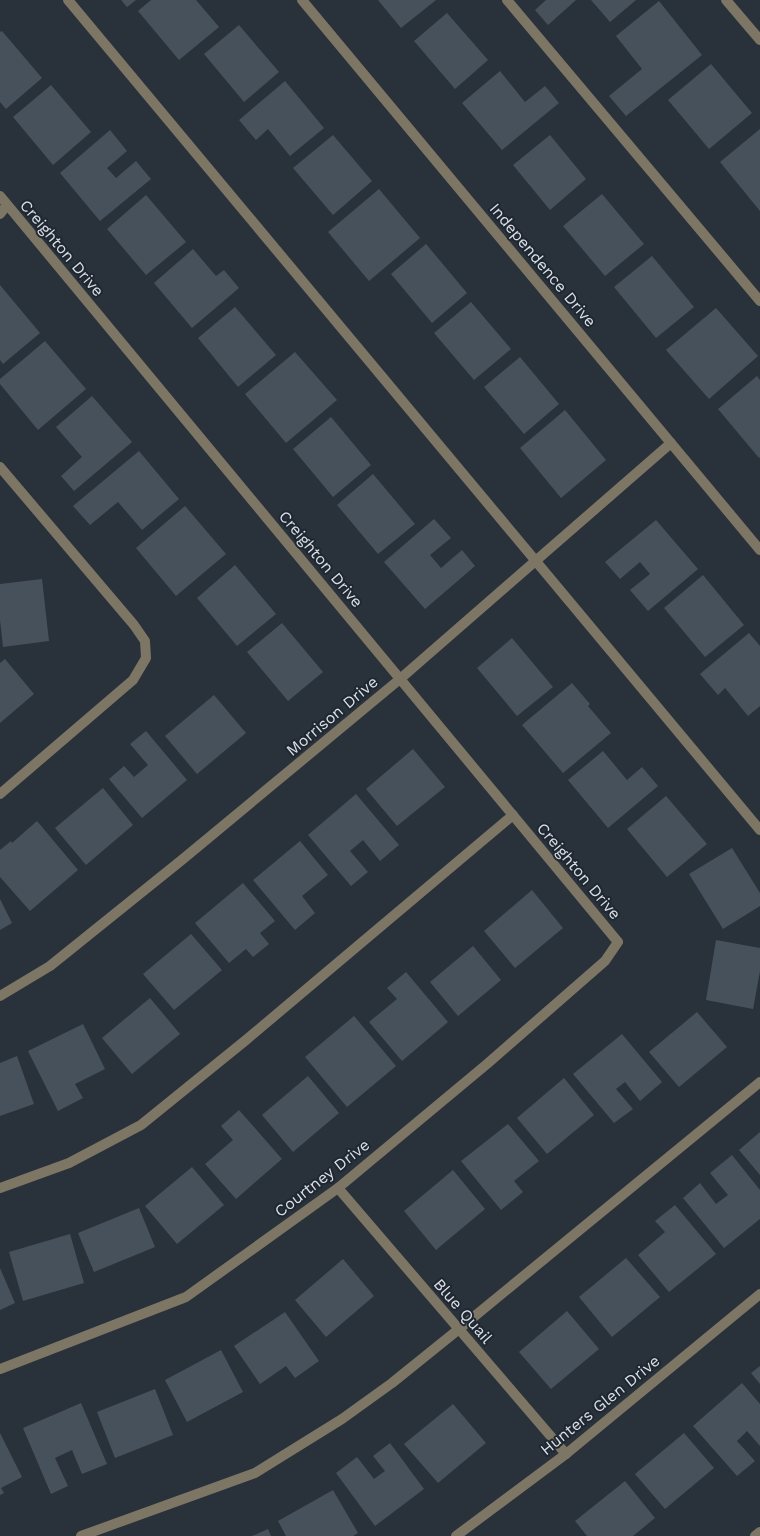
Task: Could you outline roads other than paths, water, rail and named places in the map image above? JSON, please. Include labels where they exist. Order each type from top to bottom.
[{"type":"street","points":[[68,0],[760,830]]},
{"type":"street","name":"Independence Drive","points":[[302,0],[760,550]]},
{"type":"street","points":[[507,0],[760,301]]},
{"type":"street","points":[[726,0],[760,40]]},
{"type":"street","name":"Creighton Drive","points":[[0,196],[618,942]]},
{"type":"street","points":[[0,214],[8,205]]},
{"type":"street","name":"Morrison Drive","points":[[0,996],[50,966],[183,859],[400,679],[671,443]]},
{"type":"street","points":[[0,468],[134,625],[145,641],[146,658],[133,680],[0,794]]},
{"type":"street","points":[[0,1188],[69,1163],[141,1125],[246,1040],[513,816]]},
{"type":"street","name":"Courtney Drive","points":[[0,1369],[186,1297],[338,1188],[605,961],[618,942]]},
{"type":"street","points":[[81,1536],[255,1473],[342,1420],[459,1329],[760,1082]]},
{"type":"street","name":"Blue Quail","points":[[338,1188],[566,1454]]},
{"type":"street","name":"Hunters Glen Drive","points":[[456,1536],[566,1454],[760,1294]]},
{"type":"street","points":[[755,1536],[760,1532]]}]
